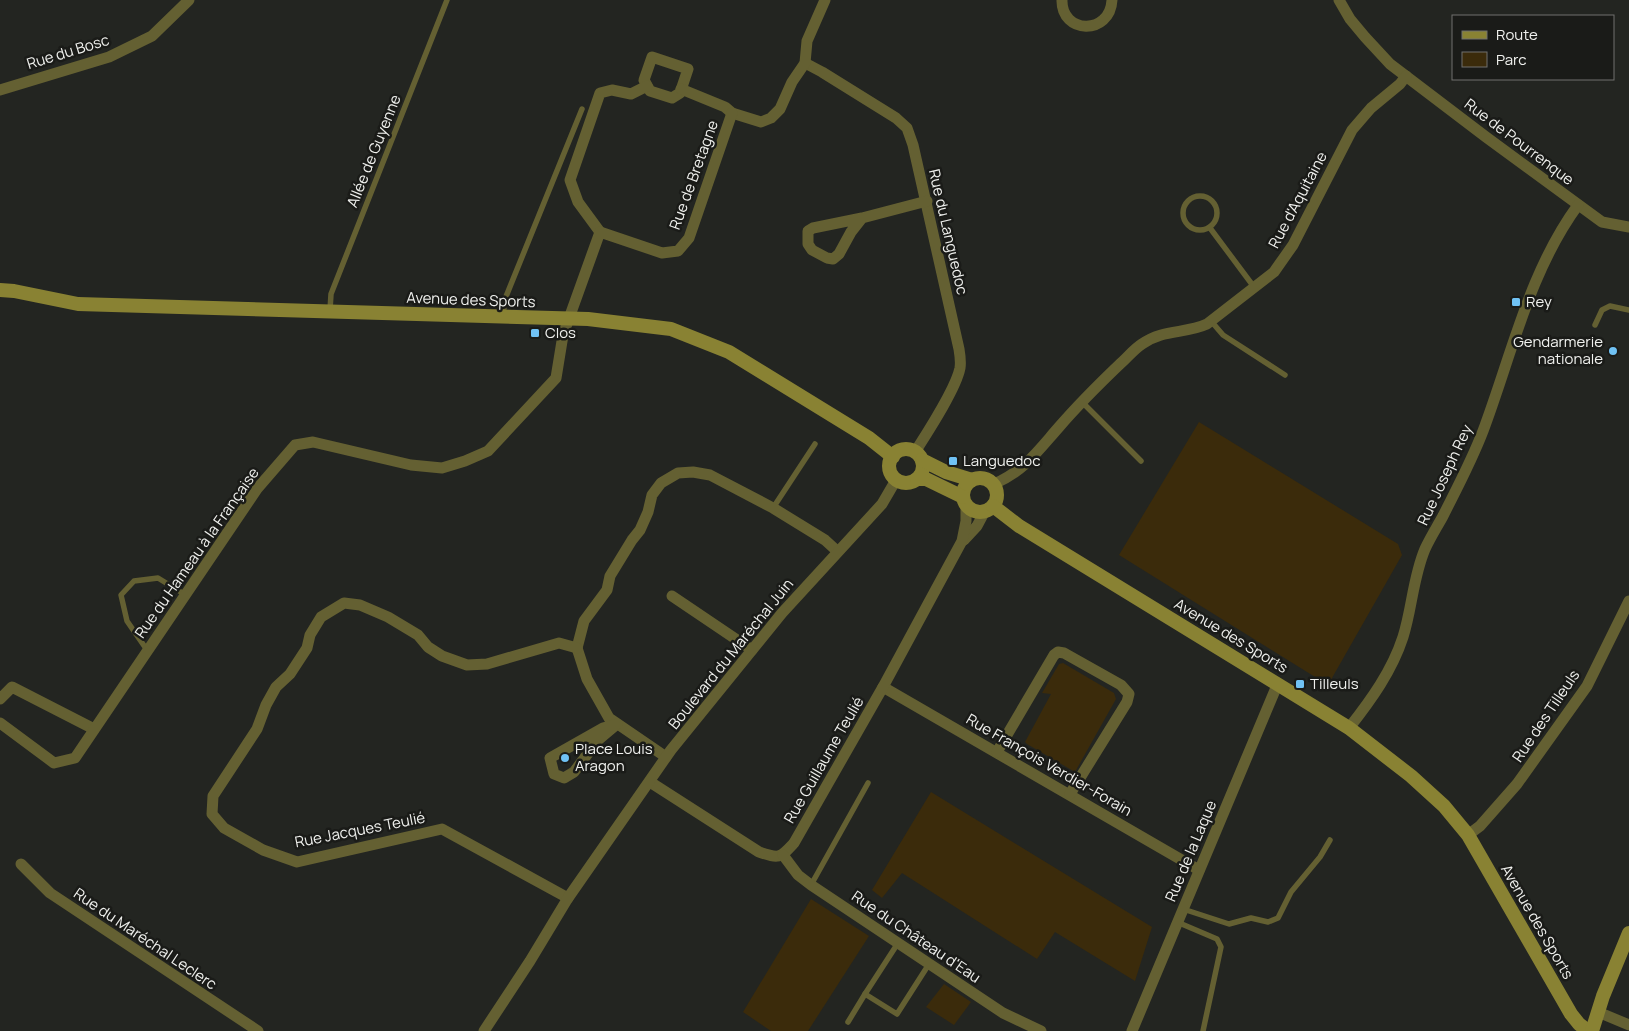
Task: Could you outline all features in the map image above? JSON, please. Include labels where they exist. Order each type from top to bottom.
[{"type":"main road","name":"Avenue des Sports","points":[[0,281],[14,291]]},
{"type":"main road","name":"Avenue des Sports","points":[[0,290],[78,304],[568,320],[588,319],[671,329],[729,352],[869,438],[893,457]]},
{"type":"main road","points":[[903,450],[918,456],[946,472],[972,480],[984,478],[994,484],[997,495],[989,509],[978,512],[972,510],[965,501],[926,479],[917,479],[907,483],[896,480],[890,469],[890,462],[893,457],[903,450]]},
{"type":"main road","points":[[917,479],[923,470],[918,456]]},
{"type":"main road","points":[[965,501],[965,487],[972,480]]},
{"type":"main road","name":"Avenue des Sports","points":[[989,509],[1278,683],[1349,728],[1385,755],[1444,806],[1468,835],[1571,1014],[1579,1024],[1590,1031]]},
{"type":"main road","points":[[1590,1031],[1629,933]]},
{"type":"street","name":"Rue du Bosc","points":[[0,90],[109,57],[152,36],[189,0]]},
{"type":"street","points":[[681,89],[725,107],[732,113],[761,122],[771,118],[780,109],[792,82],[805,63],[807,41],[825,0]]},
{"type":"street","points":[[1062,0],[1064,12],[1069,19],[1076,24],[1084,26],[1100,23],[1107,17],[1111,10],[1112,0]]},
{"type":"street","name":"Rue de Pourrenque","points":[[1339,0],[1350,19],[1390,64],[1602,222],[1629,227]]},
{"type":"street","points":[[652,57],[688,69],[681,89],[680,93],[672,98],[650,91],[644,80],[652,57]]},
{"type":"street","name":"Rue du Languedoc","points":[[805,63],[896,118],[907,128],[960,349],[960,370],[918,456]]},
{"type":"street","name":"Rue d'Aquitaine","points":[[994,484],[1008,478],[1024,467],[1081,401],[1142,344],[1170,331],[1196,329],[1211,320],[1274,272],[1293,245],[1352,130],[1371,108],[1400,84],[1406,76]]},
{"type":"street","points":[[568,320],[600,232],[578,202],[570,180],[600,93],[612,90],[631,94],[647,86]]},
{"type":"street","name":"Rue de Bretagne","points":[[600,232],[662,253],[678,251],[689,238],[732,113]]},
{"type":"street","points":[[862,218],[851,232],[839,254],[833,258],[827,258],[812,250],[808,244],[808,231],[813,228],[862,218],[926,201]]},
{"type":"street","name":"Rue Joseph Rey","points":[[1349,728],[1370,700],[1394,662],[1404,636],[1425,550],[1470,464],[1538,275],[1553,244],[1578,205]]},
{"type":"street","name":"Rue du Hameau à la Française","points":[[0,723],[54,763],[75,758],[184,594],[257,489],[295,445],[313,442],[411,465],[442,468],[488,451],[556,378],[563,335],[568,320]]},
{"type":"street","points":[[666,757],[609,718],[587,679],[577,648],[584,621],[607,590],[610,576],[640,530],[648,512],[652,496],[661,483],[678,473],[693,472],[710,475],[773,508],[825,540],[837,551]]},
{"type":"street","name":"Boulevard du Maréchal Juin","points":[[484,1031],[530,961],[568,898],[666,757],[752,650],[837,551],[882,504],[896,480]]},
{"type":"street","name":"Rue Guillaume Teulié","points":[[962,541],[966,521],[965,501]]},
{"type":"street","name":"Rue Guillaume Teulié","points":[[783,855],[794,843],[962,541],[989,509]]},
{"type":"street","points":[[672,596],[752,650]]},
{"type":"street","name":"Rue des Tilleuls","points":[[1468,835],[1480,826],[1517,784],[1587,686],[1629,601]]},
{"type":"street","name":"Rue Jacques Teulié","points":[[568,898],[442,829],[297,862],[263,850],[224,828],[212,814],[213,796],[257,729],[266,705],[276,687],[290,674],[307,648],[310,635],[321,617],[344,603],[360,605],[388,617],[418,634],[428,647],[442,656],[467,665],[487,664],[559,643],[577,648]]},
{"type":"street","points":[[997,752],[1054,655],[1058,652],[1064,653],[1121,685],[1129,694],[1127,702],[1070,794]]},
{"type":"street","name":"Rue de la Laque","points":[[1132,1031],[1278,683]]},
{"type":"street","name":"Rue François Verdier-Forain","points":[[883,686],[1199,870]]},
{"type":"street","points":[[0,699],[12,687],[94,729]]},
{"type":"street","points":[[617,724],[598,740],[574,772],[564,778],[554,774],[550,758],[603,728],[617,724]]},
{"type":"street","points":[[650,782],[759,852],[773,857],[783,855]]},
{"type":"street","name":"Rue du Château d'Eau","points":[[783,855],[798,875],[811,885],[1003,1013],[1041,1031]]},
{"type":"street","name":"Rue du Maréchal Leclerc","points":[[21,864],[50,894],[258,1031]]},
{"type":"street","points":[[1598,1012],[1629,1026]]},
{"type":"lane","name":"Allée de Guyenne","points":[[330,312],[331,294],[447,0]]},
{"type":"lane","points":[[503,318],[505,299],[582,109]]},
{"type":"lane","points":[[1194,196],[1204,196],[1213,201],[1217,210],[1216,220],[1210,228],[1201,231],[1191,229],[1184,222],[1182,212],[1186,202],[1194,196]]},
{"type":"lane","points":[[1210,228],[1254,287]]},
{"type":"lane","points":[[1595,325],[1602,310],[1610,306],[1629,310]]},
{"type":"lane","points":[[1211,320],[1223,335],[1285,375]]},
{"type":"lane","points":[[1081,401],[1141,461]]},
{"type":"lane","points":[[773,508],[814,444]]},
{"type":"lane","points":[[147,650],[127,621],[121,595],[134,581],[158,578],[184,594]]},
{"type":"lane","points":[[811,885],[868,783]]},
{"type":"lane","points":[[1183,909],[1229,924],[1250,918],[1268,922],[1278,918],[1291,892],[1320,857],[1330,840]]},
{"type":"lane","points":[[1177,922],[1217,939],[1221,947],[1203,1031]]},
{"type":"lane","points":[[848,1022],[898,943]]},
{"type":"lane","points":[[865,994],[897,1014],[929,964]]},
{"type":"green space","points":[[1199,422],[1398,544],[1402,555],[1328,685],[1119,555]]},
{"type":"green space","points":[[1063,663],[1114,693],[1116,699],[1075,772],[1025,742],[1051,694],[1042,693],[1059,664]]},
{"type":"green space","points":[[931,792],[1152,927],[1135,981],[1055,932],[1037,959],[902,873],[882,898],[872,890]]},
{"type":"green space","points":[[811,899],[869,936],[808,1031],[771,1031],[743,1012]]},
{"type":"green space","points":[[944,984],[971,1002],[954,1025],[926,1007]]},
{"type":"place","name":"Rey","points":[[1516,302]]},
{"type":"place","name":"Clos","points":[[535,333]]},
{"type":"place","name":"Gendarmerie nationale","points":[[1613,351]]},
{"type":"place","name":"Languedoc","points":[[953,461]]},
{"type":"place","name":"Tilleuls","points":[[1300,684]]},
{"type":"place","name":"Place Louis Aragon","points":[[565,758]]}]
